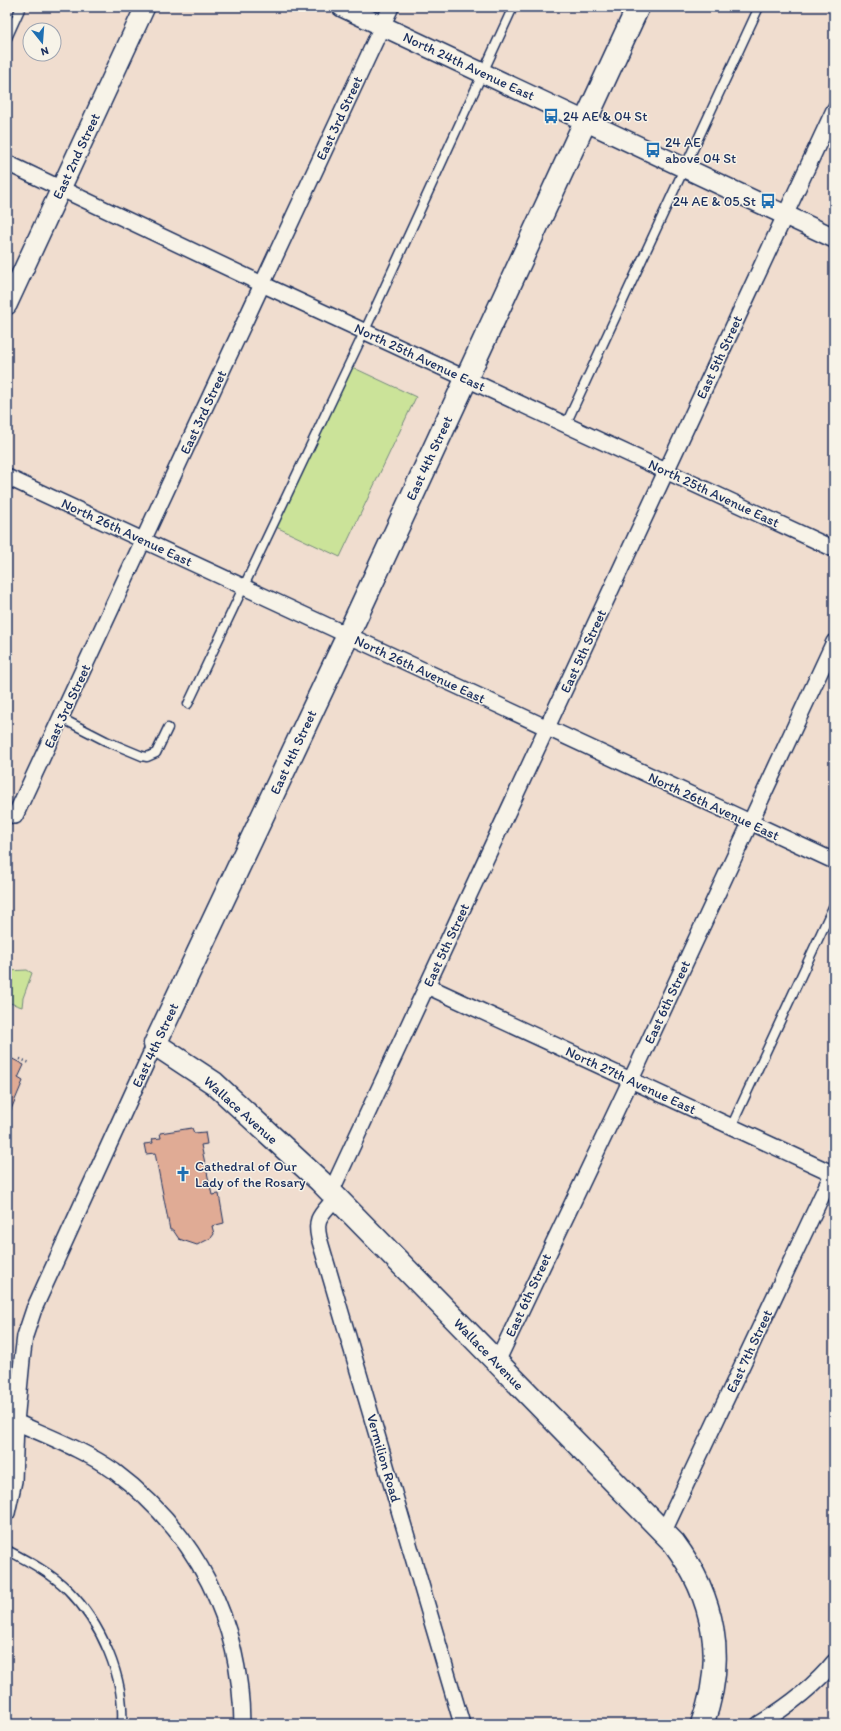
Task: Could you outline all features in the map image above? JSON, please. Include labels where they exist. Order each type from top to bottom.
[{"type":"main road","name":"East 4th Street","points":[[155,1044],[348,635],[584,121],[638,7]]},
{"type":"main road","name":"Wallace Avenue","points":[[155,1044],[214,1083],[334,1195],[664,1532],[684,1556],[700,1585],[713,1632],[714,1673],[712,1689],[702,1724]]},
{"type":"street","name":"East 2nd Street","points":[[7,305],[145,7]]},
{"type":"street","name":"North 24th Avenue East","points":[[342,7],[834,238]]},
{"type":"street","name":"East 3rd Street","points":[[14,816],[144,540],[391,7]]},
{"type":"street","name":"East 5th Street","points":[[334,1195],[427,986],[834,110]]},
{"type":"street","name":"North 25th Avenue East","points":[[7,163],[262,284],[834,549]]},
{"type":"street","name":"North 26th Avenue East","points":[[7,477],[834,861]]},
{"type":"street","name":"East 6th Street","points":[[497,1362],[834,642]]},
{"type":"street","name":"North 27th Avenue East","points":[[427,986],[731,1127],[833,1172]]},
{"type":"street","name":"East 4th Street","points":[[7,1513],[14,1481],[16,1422],[25,1336],[34,1309],[155,1044]]},
{"type":"street","name":"East 7th Street","points":[[664,1532],[833,1172]]},
{"type":"street","name":"Vermilion Road","points":[[334,1195],[318,1219],[317,1228],[319,1238],[462,1724]]},
{"type":"street","points":[[16,1422],[77,1450],[113,1471],[145,1497],[176,1530],[198,1563],[217,1598],[227,1627],[237,1664],[241,1696],[242,1724]]},
{"type":"street","points":[[759,1724],[784,1709],[807,1690],[834,1662]]},
{"type":"lane","points":[[7,38],[21,7]]},
{"type":"lane","points":[[188,704],[364,331],[513,7]]},
{"type":"lane","points":[[566,424],[759,7]]},
{"type":"lane","points":[[61,718],[106,740],[147,757],[156,754],[168,728]]},
{"type":"lane","points":[[731,1127],[834,905]]},
{"type":"lane","points":[[7,1550],[54,1578],[68,1591],[92,1621],[111,1660],[121,1701],[122,1724]]},
{"type":"path","points":[[20,1058],[30,1063]]},
{"type":"green space","points":[[352,367],[416,397],[340,557],[276,527]]},
{"type":"green space","points":[[27,970],[32,973],[23,998],[22,1007],[7,1002],[7,971]]},
{"type":"building","points":[[7,1056],[24,1065],[18,1078],[23,1081],[7,1119]]},
{"type":"building","name":"Cathedral of Our Lady of the Rosary","points":[[192,1128],[194,1133],[205,1132],[207,1144],[201,1145],[212,1195],[219,1194],[224,1223],[212,1226],[214,1234],[211,1238],[197,1245],[179,1239],[173,1230],[170,1230],[155,1153],[146,1154],[144,1144],[153,1143],[152,1139],[161,1138],[160,1133]]},
{"type":"place","name":"24 AE & 04 St","points":[[551,116]]},
{"type":"place","name":"24 AE above 04 St","points":[[653,150]]},
{"type":"place","name":"24 AE & 05 St","points":[[768,201]]},
{"type":"place","name":"Cathedral of Our Lady of the Rosary","points":[[183,1174]]}]
